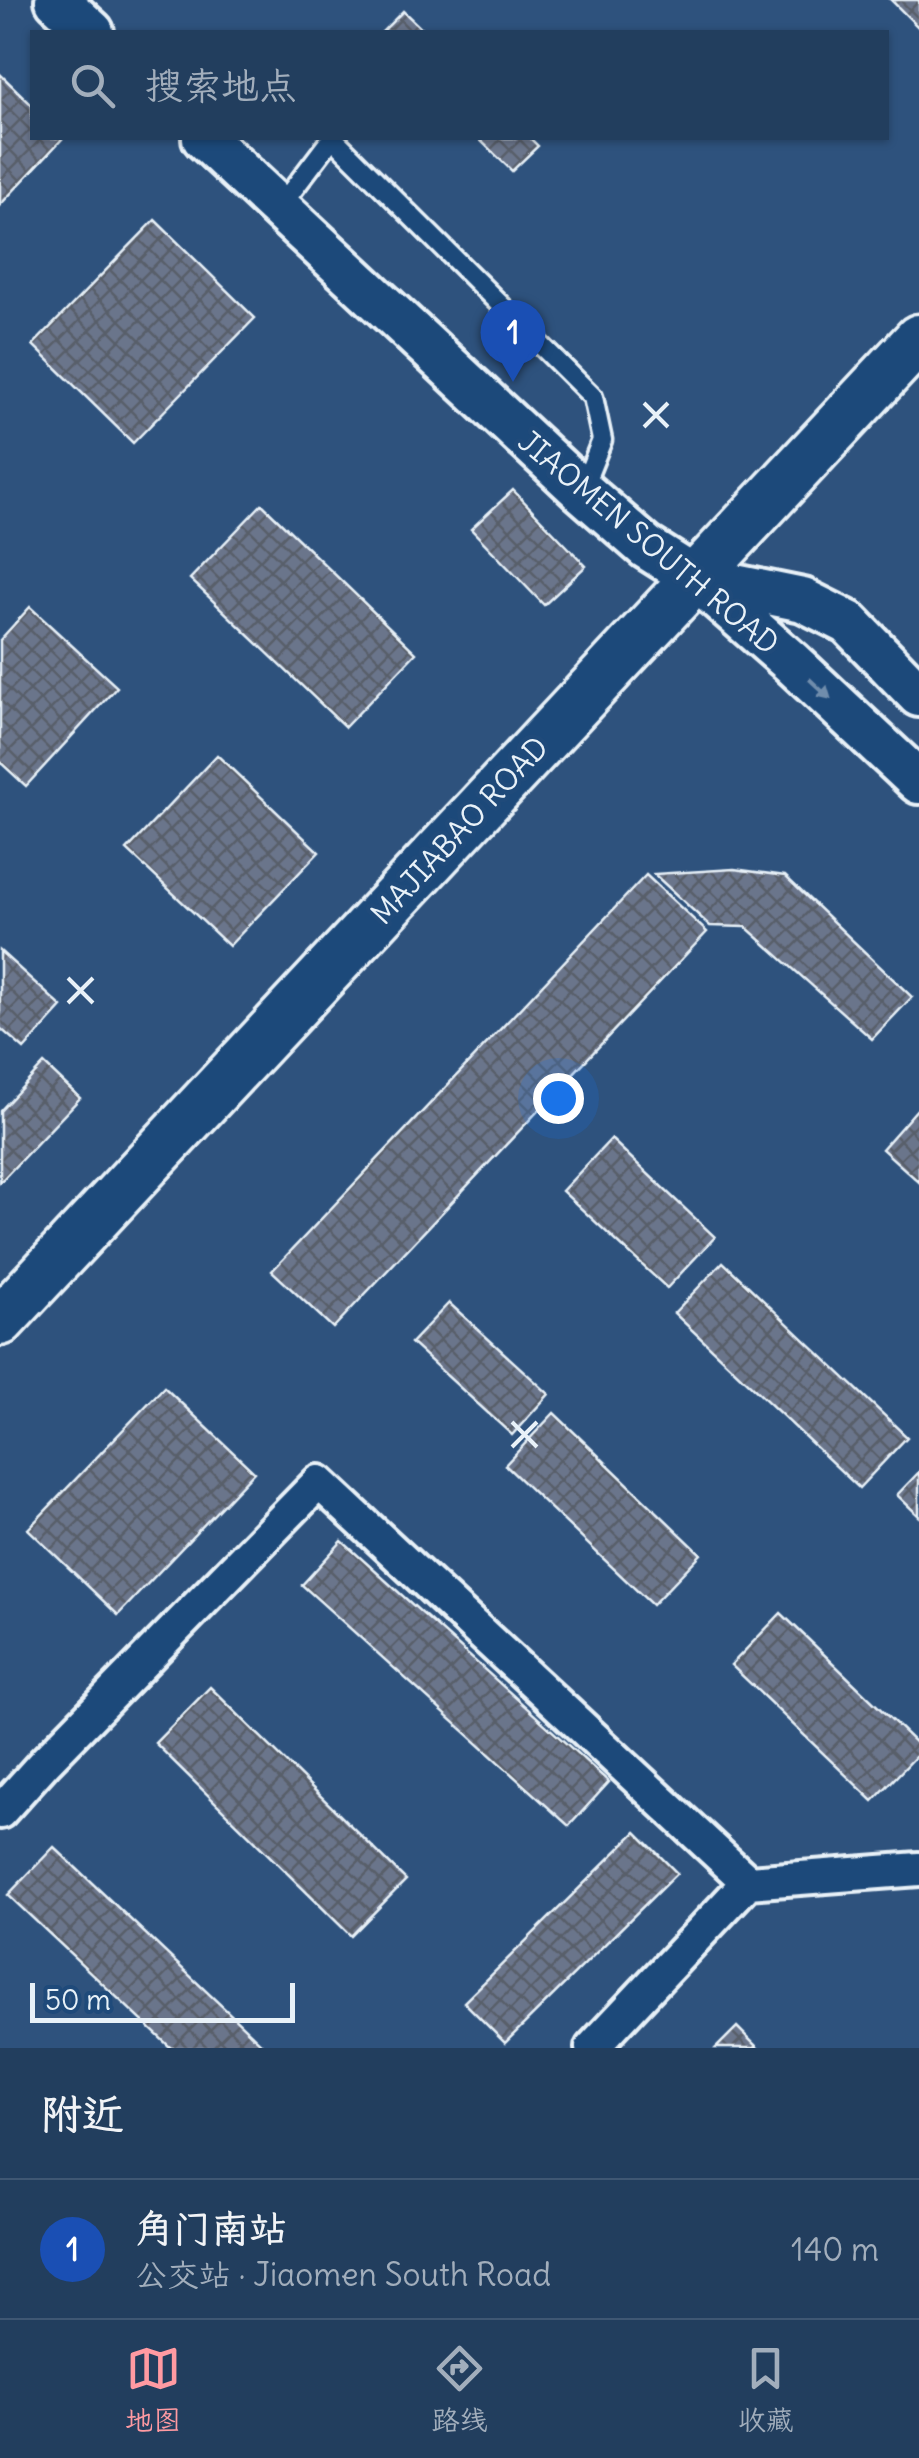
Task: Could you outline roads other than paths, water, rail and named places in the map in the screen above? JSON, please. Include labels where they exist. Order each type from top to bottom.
[{"type":"main road","name":"MAJIABAO ROAD","points":[[0,1321],[919,339]]},
{"type":"street","points":[[57,0],[90,30]]},
{"type":"street","name":"JIAOMEN SOUTH ROAD","points":[[206,140],[582,491],[646,547],[695,578],[792,662],[919,782]]},
{"type":"street","points":[[695,578],[803,600],[849,623],[919,695]]},
{"type":"street","points":[[0,1812],[319,1482],[748,1882]]},
{"type":"street","points":[[592,2048],[748,1882],[919,1869]]},
{"type":"lane","points":[[279,208],[330,140]]},
{"type":"lane","points":[[334,140],[593,397],[602,440],[582,491]]},
{"type":"place","name":"角门南站","points":[[513,382]]}]
